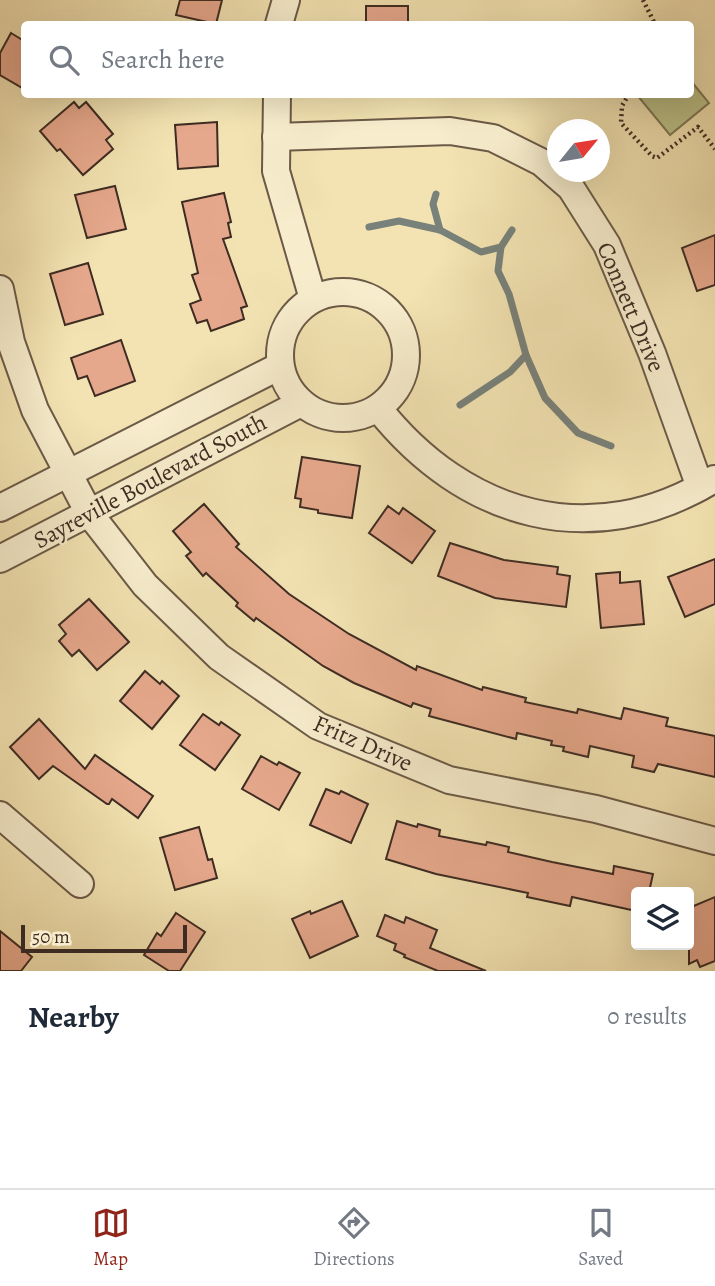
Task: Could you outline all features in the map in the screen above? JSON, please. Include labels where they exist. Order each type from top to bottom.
[{"type":"street","points":[[280,21],[286,0]]},
{"type":"street","points":[[277,98],[276,171],[313,299]]},
{"type":"street","name":"Connett Drive","points":[[276,137],[450,131],[493,138],[541,162],[571,188],[607,245],[708,483]]},
{"type":"street","name":"Fritz Drive","points":[[0,289],[11,342],[35,410],[89,513],[145,585],[219,657],[318,726],[449,780],[596,809],[715,841]]},
{"type":"street","points":[[280,366],[280,349],[285,330],[295,314],[313,299],[337,292],[364,295],[387,309],[397,323],[405,340],[405,370],[393,395],[378,408],[356,418],[339,419],[320,414],[301,403]]},
{"type":"street","name":"Sayreville Boulevard South","points":[[0,509],[280,366],[287,386],[301,403],[0,559]]},
{"type":"street","points":[[378,408],[396,431],[447,476],[486,498],[528,513],[587,519],[639,512],[708,483]]},
{"type":"street","points":[[0,815],[80,884]]},
{"type":"path","points":[[643,0],[654,21]]},
{"type":"path","points":[[627,98],[622,106],[621,123],[652,156],[657,158],[698,127],[715,149]]},
{"type":"green space","points":[[694,85],[709,103],[670,135],[639,98],[694,98]]},
{"type":"building","points":[[180,0],[222,0],[217,21],[176,15]]},
{"type":"building","points":[[366,6],[408,6],[408,21],[366,21]]},
{"type":"building","points":[[11,33],[21,39],[21,87],[0,75],[0,53]]},
{"type":"building","points":[[74,102],[79,108],[86,102],[113,134],[106,140],[113,149],[83,175],[40,131]]},
{"type":"building","points":[[217,122],[218,166],[178,169],[175,125]]},
{"type":"building","points":[[115,186],[126,229],[87,238],[75,195]]},
{"type":"building","points":[[224,193],[231,222],[228,223],[231,237],[223,239],[247,306],[241,308],[244,319],[211,331],[207,320],[197,323],[190,304],[201,300],[192,275],[198,273],[182,202]]},
{"type":"building","points":[[715,235],[715,285],[697,291],[682,248]]},
{"type":"building","points":[[88,263],[103,314],[65,325],[50,274]]},
{"type":"building","points":[[121,340],[135,381],[95,396],[87,376],[78,379],[71,358]]},
{"type":"building","points":[[302,457],[360,466],[352,518],[318,513],[318,510],[300,507],[301,499],[295,498]]},
{"type":"building","points":[[204,504],[239,544],[236,547],[289,594],[349,634],[416,670],[417,666],[482,690],[483,687],[526,698],[525,702],[577,713],[578,709],[621,719],[624,708],[668,718],[666,726],[715,736],[715,777],[658,764],[654,772],[632,767],[634,756],[590,746],[588,757],[563,751],[564,747],[551,745],[552,741],[517,733],[516,739],[429,716],[431,709],[413,703],[411,707],[354,683],[323,666],[256,618],[254,621],[236,606],[238,603],[206,573],[203,576],[186,556],[191,552],[173,531]]},
{"type":"building","points":[[388,506],[399,514],[403,508],[435,531],[412,563],[369,533]]},
{"type":"building","points":[[450,543],[504,560],[558,567],[557,574],[570,576],[566,607],[495,598],[438,576]]},
{"type":"building","points":[[715,559],[715,604],[685,617],[668,577]]},
{"type":"building","points":[[620,572],[620,583],[640,581],[644,624],[601,628],[596,574]]},
{"type":"building","points":[[89,599],[129,642],[97,670],[79,650],[72,656],[59,641],[66,634],[59,625]]},
{"type":"building","points":[[145,671],[179,696],[152,729],[120,701]]},
{"type":"building","points":[[203,714],[240,735],[215,770],[180,745]]},
{"type":"building","points":[[39,719],[85,769],[95,755],[153,796],[138,818],[112,799],[107,804],[53,766],[39,779],[10,747]]},
{"type":"building","points":[[261,756],[300,773],[279,810],[242,789]]},
{"type":"building","points":[[326,789],[339,794],[341,791],[368,804],[351,843],[310,825]]},
{"type":"building","points":[[397,821],[440,830],[439,836],[509,847],[508,852],[552,862],[613,874],[614,866],[653,874],[650,887],[631,887],[631,910],[572,897],[570,906],[527,897],[528,893],[436,874],[386,859]]},
{"type":"building","points":[[199,827],[208,860],[212,859],[217,878],[175,890],[160,838]]},
{"type":"building","points":[[715,897],[715,961],[700,967],[697,960],[689,964],[689,950],[694,950],[694,906]]},
{"type":"building","points":[[342,901],[358,936],[310,958],[292,919]]},
{"type":"building","points":[[176,913],[205,932],[180,971],[169,971],[144,955],[157,933],[161,936]]},
{"type":"building","points":[[385,915],[404,923],[406,917],[437,930],[430,948],[486,971],[438,971],[404,957],[405,955],[394,950],[396,944],[377,936]]},
{"type":"building","points":[[0,931],[32,957],[21,971],[0,971]]},
{"type":"waterway","points":[[436,194],[433,204],[440,230]]},
{"type":"waterway","points":[[369,227],[399,221],[440,230],[481,252],[501,247],[512,230]]},
{"type":"waterway","points":[[460,405],[510,372],[526,355],[509,294],[498,271],[501,247]]},
{"type":"waterway","points":[[526,355],[545,398],[578,433],[611,446]]}]
